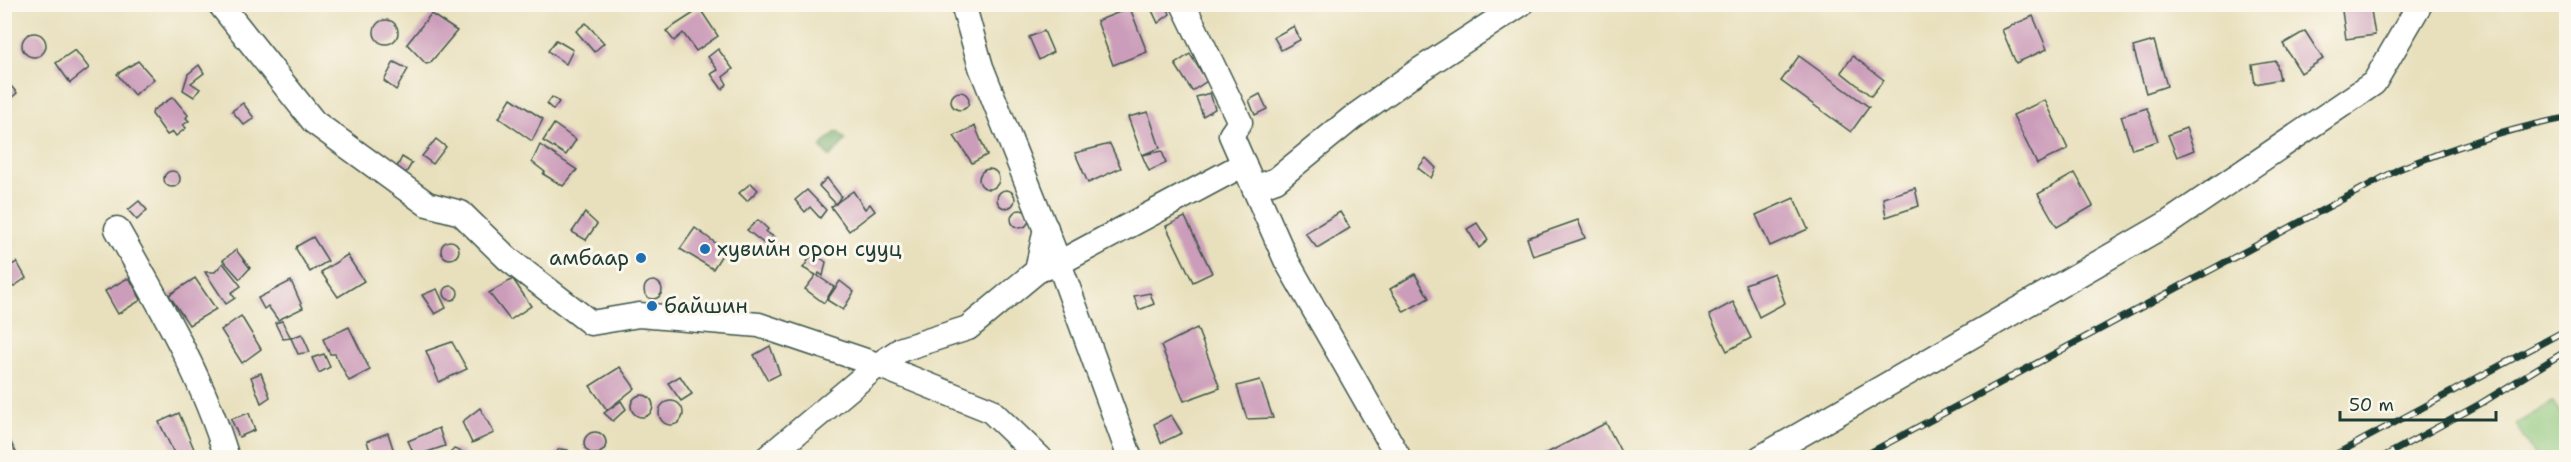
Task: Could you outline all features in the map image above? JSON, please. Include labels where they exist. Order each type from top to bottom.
[{"type":"street","points":[[220,4],[315,122],[427,204],[461,213],[508,259],[591,323],[639,315],[759,325],[878,365],[990,410],[1040,458]]},
{"type":"street","points":[[963,4],[981,67],[1046,228],[1048,267],[1130,458]]},
{"type":"street","points":[[1184,4],[1240,122],[1231,135],[1286,260],[1399,458]]},
{"type":"street","points":[[1254,188],[1276,180],[1352,118],[1521,4]]},
{"type":"street","points":[[1760,458],[2168,223],[2374,83],[2420,4]]},
{"type":"street","points":[[767,458],[878,365],[902,349],[968,328],[1048,267],[1244,164]]},
{"type":"street","points":[[117,229],[170,321],[212,410],[227,458]]},
{"type":"green space","points":[[837,131],[846,140],[830,157],[820,147]]},
{"type":"green space","points":[[2553,402],[2566,425],[2566,457],[2535,457],[2516,424]]},
{"type":"building","points":[[929,4],[945,4],[947,8],[933,12]]},
{"type":"building","points":[[1149,4],[1166,4],[1170,14],[1158,23]]},
{"type":"building","points":[[2341,4],[2370,4],[2375,35],[2346,39]]},
{"type":"building","points":[[1130,8],[1147,52],[1113,65],[1097,21]]},
{"type":"building","points":[[700,9],[718,36],[696,51],[683,33],[674,41],[666,31]]},
{"type":"building","points":[[431,14],[457,31],[430,63],[426,64],[407,44]]},
{"type":"building","points":[[2033,16],[2047,49],[2016,63],[2002,30]]},
{"type":"building","points":[[386,20],[394,24],[398,32],[394,40],[386,44],[378,40],[374,32],[378,24]]},
{"type":"building","points":[[586,23],[604,43],[594,52],[576,31]]},
{"type":"building","points":[[1294,26],[1300,40],[1281,50],[1274,37]]},
{"type":"building","points":[[1044,31],[1053,52],[1039,60],[1029,37]]},
{"type":"building","points":[[2305,31],[2323,59],[2301,73],[2283,44]]},
{"type":"building","points":[[34,33],[43,36],[46,45],[43,54],[34,57],[25,54],[22,45],[25,36]]},
{"type":"building","points":[[556,40],[573,50],[566,64],[548,51]]},
{"type":"building","points":[[2154,41],[2167,86],[2146,93],[2133,47]]},
{"type":"building","points":[[718,49],[733,69],[723,77],[727,84],[722,89],[711,74],[718,70],[708,57]]},
{"type":"building","points":[[75,50],[89,68],[70,83],[56,63]]},
{"type":"building","points":[[1190,54],[1207,81],[1192,91],[1175,64]]},
{"type":"building","points":[[1799,56],[1869,107],[1851,132],[1781,81]]},
{"type":"building","points":[[1853,56],[1884,80],[1871,96],[1841,72]]},
{"type":"building","points":[[138,61],[154,79],[134,95],[117,74]]},
{"type":"building","points":[[2276,61],[2280,79],[2255,84],[2252,65]]},
{"type":"building","points":[[394,62],[408,69],[396,90],[384,81]]},
{"type":"building","points":[[199,65],[204,73],[191,83],[200,89],[194,97],[183,90],[188,74]]},
{"type":"building","points":[[4,78],[17,93],[6,103],[4,102]]},
{"type":"building","points":[[956,92],[964,92],[969,97],[967,108],[956,110],[951,105],[951,97]]},
{"type":"building","points":[[1210,93],[1215,109],[1203,116],[1196,97]]},
{"type":"building","points":[[1260,94],[1267,109],[1255,115],[1249,100]]},
{"type":"building","points":[[173,97],[188,115],[186,118],[189,121],[183,125],[186,128],[176,136],[173,132],[167,135],[152,114],[153,110]]},
{"type":"building","points":[[552,97],[559,102],[553,110],[547,104]]},
{"type":"building","points":[[511,98],[543,119],[532,141],[499,118]]},
{"type":"building","points":[[2045,100],[2068,149],[2037,164],[2013,115]]},
{"type":"building","points":[[243,103],[254,118],[244,125],[232,111]]},
{"type":"building","points":[[2147,108],[2158,141],[2132,149],[2121,116]]},
{"type":"building","points":[[1148,112],[1160,148],[1142,155],[1128,117]]},
{"type":"building","points":[[554,124],[576,140],[566,155],[543,141]]},
{"type":"building","points":[[975,126],[987,155],[972,163],[954,136]]},
{"type":"building","points":[[2186,128],[2194,150],[2177,157],[2168,135]]},
{"type":"building","points":[[436,139],[446,147],[433,164],[422,156]]},
{"type":"building","points":[[1110,144],[1121,168],[1088,183],[1075,153]]},
{"type":"building","points":[[540,145],[577,170],[563,186],[543,174],[545,172],[532,162]]},
{"type":"building","points":[[1162,151],[1166,163],[1149,171],[1142,155]]},
{"type":"building","points":[[402,157],[412,163],[406,173],[397,167]]},
{"type":"building","points":[[1426,158],[1436,168],[1431,178],[1418,168]]},
{"type":"building","points":[[989,169],[996,172],[999,179],[996,186],[989,189],[982,186],[979,179],[982,172]]},
{"type":"building","points":[[169,171],[175,171],[180,179],[178,185],[169,187],[164,182],[164,176]]},
{"type":"building","points":[[2075,173],[2093,206],[2057,227],[2038,194]]},
{"type":"building","points":[[827,178],[841,196],[836,204],[819,186]]},
{"type":"building","points":[[751,183],[758,190],[747,201],[739,193]]},
{"type":"building","points":[[1915,188],[1919,206],[1886,217],[1883,198]]},
{"type":"building","points":[[807,190],[826,210],[820,218],[810,207],[805,212],[795,200]]},
{"type":"building","points":[[1002,190],[1010,190],[1015,195],[1013,206],[1002,208],[997,203],[997,195]]},
{"type":"building","name":"хувийн орон сууц","points":[[853,191],[865,209],[870,204],[875,211],[849,231],[831,207]]},
{"type":"building","points":[[1794,198],[1808,229],[1770,246],[1756,215]]},
{"type":"building","points":[[139,201],[147,210],[137,220],[128,210]]},
{"type":"building","points":[[1020,210],[1026,213],[1029,219],[1026,225],[1020,228],[1014,225],[1011,219],[1014,213]]},
{"type":"building","points":[[1340,212],[1350,228],[1317,248],[1305,233]]},
{"type":"building","points":[[585,213],[597,224],[586,240],[572,232]]},
{"type":"building","points":[[1185,217],[1212,273],[1193,282],[1166,226]]},
{"type":"building","points":[[758,220],[768,229],[766,232],[774,237],[767,246],[747,230]]},
{"type":"building","points":[[1578,220],[1585,238],[1533,256],[1527,238]]},
{"type":"building","points":[[1477,223],[1488,240],[1479,248],[1467,229]]},
{"type":"building","name":"хувийн орон сууц","points":[[695,228],[725,250],[713,269],[680,249]]},
{"type":"building","points":[[313,237],[328,261],[310,272],[296,249],[297,246]]},
{"type":"building","points":[[450,241],[456,244],[459,250],[456,256],[450,259],[444,256],[441,250],[444,244]]},
{"type":"building","points":[[236,250],[250,268],[240,279],[223,260]]},
{"type":"building","points":[[813,253],[826,262],[823,276],[819,273],[818,276],[834,287],[824,303],[805,289],[816,275],[803,268]]},
{"type":"building","points":[[347,255],[364,281],[338,297],[321,272]]},
{"type":"building","points":[[17,262],[26,278],[13,287],[4,269]]},
{"type":"building","points":[[223,263],[241,286],[231,293],[235,298],[226,304],[205,272],[215,272]]},
{"type":"building","points":[[1774,273],[1785,303],[1759,317],[1745,284]]},
{"type":"building","points":[[1415,274],[1429,298],[1404,312],[1390,289]]},
{"type":"building","points":[[195,278],[216,309],[189,325],[169,295]]},
{"type":"building","points":[[130,279],[141,300],[118,314],[105,291]]},
{"type":"building","points":[[513,279],[531,306],[510,320],[489,293]]},
{"type":"building","points":[[291,281],[303,308],[278,320],[268,306],[264,309],[258,298]]},
{"type":"building","points":[[653,281],[659,284],[662,290],[659,296],[653,299],[647,296],[644,290],[647,284]]},
{"type":"building","name":"хувийн орон сууц","points":[[840,281],[854,292],[843,310],[827,300]]},
{"type":"building","points":[[451,286],[456,288],[458,293],[456,298],[451,300],[446,298],[444,293],[446,288]]},
{"type":"building","points":[[437,289],[446,308],[435,314],[422,295]]},
{"type":"building","points":[[1150,293],[1154,304],[1139,310],[1134,296]]},
{"type":"building","points":[[1733,302],[1751,338],[1727,351],[1709,315]]},
{"type":"building","points":[[241,316],[261,349],[242,363],[221,330]]},
{"type":"building","points":[[282,321],[291,338],[283,339],[275,323]]},
{"type":"building","points":[[349,327],[370,370],[349,381],[335,354],[330,354],[323,339]]},
{"type":"building","points":[[1197,328],[1220,388],[1184,401],[1161,346]]},
{"type":"building","points":[[302,334],[310,352],[298,354],[291,338]]},
{"type":"building","points":[[452,342],[467,369],[439,382],[426,351]]},
{"type":"building","points":[[770,346],[780,374],[768,380],[754,355]]},
{"type":"building","points":[[324,354],[330,367],[319,373],[312,358]]},
{"type":"building","points":[[620,367],[635,388],[607,410],[590,386]]},
{"type":"building","points":[[261,373],[270,397],[261,403],[251,377]]},
{"type":"building","points":[[680,376],[692,394],[681,401],[668,383]]},
{"type":"building","points":[[1260,380],[1273,418],[1247,419],[1237,386]]},
{"type":"building","points":[[642,395],[650,398],[653,406],[650,414],[642,417],[634,414],[631,406],[634,398]]},
{"type":"building","points":[[621,401],[626,409],[613,421],[604,413]]},
{"type":"building","points":[[671,401],[680,404],[683,413],[680,422],[671,425],[662,422],[659,413],[662,404]]},
{"type":"building","points":[[480,408],[494,433],[472,443],[462,422]]},
{"type":"building","points":[[179,413],[194,449],[176,457],[159,422]]},
{"type":"building","points":[[249,413],[255,430],[239,437],[231,419]]},
{"type":"building","points":[[1171,415],[1182,433],[1161,443],[1154,424]]},
{"type":"building","points":[[1606,423],[1624,458],[1537,458]]},
{"type":"building","points":[[439,428],[445,446],[415,456],[408,441]]},
{"type":"building","points":[[595,432],[603,435],[606,443],[603,451],[595,454],[587,451],[584,443],[587,435]]},
{"type":"building","points":[[388,433],[396,458],[372,458],[367,441]]},
{"type":"building","points":[[8,437],[19,458],[4,458],[4,440]]},
{"type":"building","points":[[454,449],[463,452],[466,458],[445,458]]},
{"type":"building","points":[[559,449],[568,450],[572,458],[553,458]]},
{"type":"railway","points":[[1860,458],[2399,169],[2481,139],[2566,118]]},
{"type":"railway","points":[[2329,458],[2566,330]]},
{"type":"railway","points":[[2381,458],[2480,404],[2566,351]]},
{"type":"place","name":"хувийн орон сууц","points":[[705,249]]},
{"type":"place","name":"амбаар","points":[[641,258]]},
{"type":"place","name":"байшин","points":[[652,306]]}]
